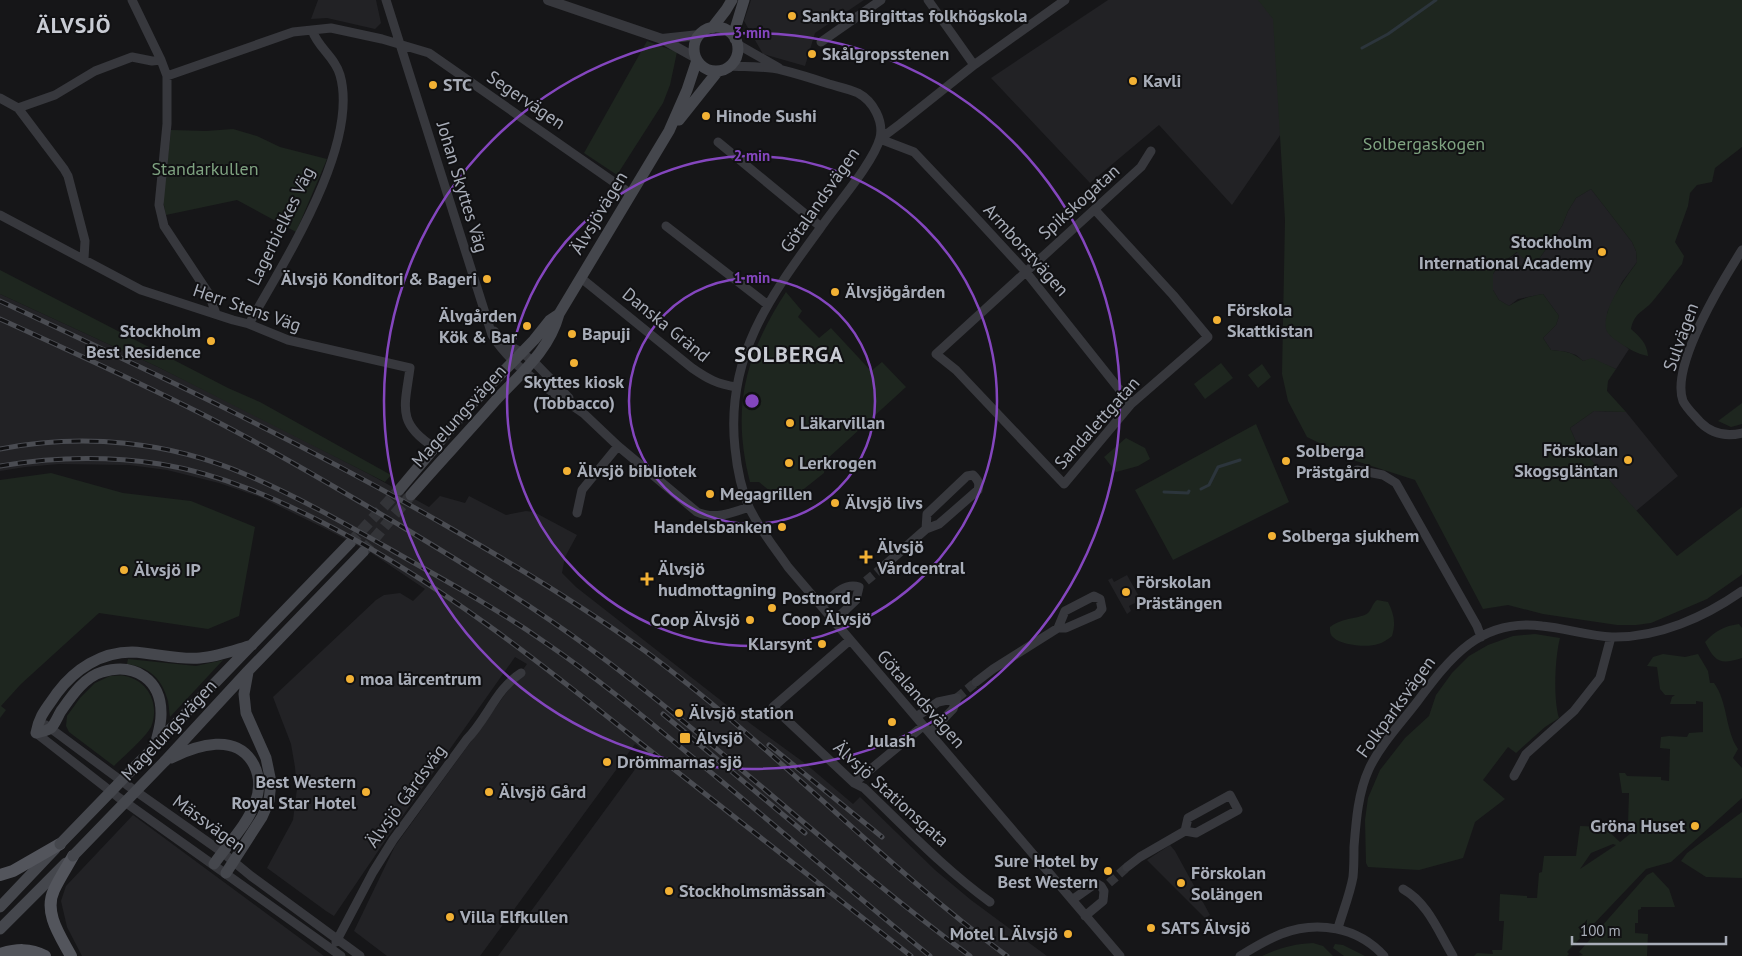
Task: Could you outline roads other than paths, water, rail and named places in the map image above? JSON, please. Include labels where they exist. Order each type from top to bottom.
[{"type":"main road","points":[[732,0],[712,28],[699,35],[696,42],[694,49],[696,59],[706,69],[718,71],[729,66],[736,57],[736,26],[744,0]]},
{"type":"main road","points":[[712,28],[726,30],[736,41]]},
{"type":"main road","name":"Älvsjövägen","points":[[670,131],[687,90],[696,59]]},
{"type":"main road","name":"Älvsjövägen","points":[[534,362],[556,325],[559,314],[670,131],[718,71]]},
{"type":"main road","name":"Älvsjövägen","points":[[518,356],[550,320],[559,314]]},
{"type":"main road","name":"Magelungsvägen","points":[[398,490],[468,408],[518,356]]},
{"type":"main road","name":"Magelungsvägen","points":[[411,495],[534,362]]},
{"type":"main road","name":"Magelungsvägen","points":[[0,907],[350,543]]},
{"type":"main road","name":"Magelungsvägen","points":[[0,930],[165,761],[248,671],[363,552]]},
{"type":"main road","points":[[154,746],[161,716],[155,686],[147,678],[125,669],[99,672],[80,686],[51,728],[36,733],[38,721],[65,683],[76,671],[100,659],[115,654],[132,652],[186,659],[201,658],[219,655],[252,645]]},
{"type":"main road","points":[[226,872],[262,817],[268,802],[271,782],[266,758],[246,713],[244,694],[248,671]]},
{"type":"main road","points":[[165,761],[206,745],[230,745],[240,750],[252,762],[257,771],[259,783],[255,803],[248,817],[214,864]]},
{"type":"main road","points":[[0,875],[13,871],[60,844]]},
{"type":"main road","points":[[71,956],[53,922],[51,903],[53,892],[73,856]]},
{"type":"main road","points":[[0,954],[11,950],[30,949],[46,956]]},
{"type":"street","points":[[132,0],[167,76],[167,124],[160,204],[164,226],[209,294],[216,314]]},
{"type":"street","name":"Johan Skyttes Väg","points":[[386,0],[489,327],[498,344],[518,356],[534,362],[618,446],[697,512],[706,516],[731,513],[749,507]]},
{"type":"street","points":[[548,0],[662,39],[696,59]]},
{"type":"street","points":[[821,42],[881,0]]},
{"type":"street","points":[[928,0],[974,65]]},
{"type":"street","points":[[880,138],[974,65],[1066,0]]},
{"type":"street","name":"Segervägen","points":[[167,76],[293,32],[331,28],[399,44],[429,53],[631,194]]},
{"type":"street","name":"Lagerbielkes Väg","points":[[249,324],[316,202],[339,138],[344,108],[340,77],[337,66],[319,45],[312,30]]},
{"type":"street","points":[[662,39],[699,35]]},
{"type":"street","name":"Götalandsvägen","points":[[736,41],[781,70]]},
{"type":"street","points":[[18,108],[55,95],[95,71],[132,57],[152,61],[161,60]]},
{"type":"street","name":"Götalandsvägen","points":[[729,66],[781,70],[859,94],[872,106],[880,120],[881,127],[880,138],[869,160],[758,320],[750,339],[736,387],[733,428],[736,458],[749,507],[760,527],[788,567],[1120,956]]},
{"type":"street","points":[[0,98],[18,108],[46,143],[68,176],[85,241],[84,258]]},
{"type":"street","name":"Armborstvägen","points":[[880,138],[914,152],[1026,272],[1131,404]]},
{"type":"street","points":[[718,142],[821,227]]},
{"type":"street","name":"Spikskogatan","points":[[936,354],[1141,167],[1151,151]]},
{"type":"street","name":"Sandalettgatan","points":[[936,354],[956,370],[1064,484],[1131,404],[1208,337],[1174,296],[1095,210]]},
{"type":"street","name":"Herr Stens Väg","points":[[0,215],[142,290],[249,324],[288,340],[410,368],[404,410],[406,421],[425,442],[434,447]]},
{"type":"street","points":[[666,226],[768,305]]},
{"type":"street","name":"Sulvägen","points":[[1742,250],[1701,320],[1686,362],[1681,385],[1683,400],[1703,424],[1718,434],[1730,436],[1742,433]]},
{"type":"street","name":"Danska Gränd","points":[[581,278],[709,380],[720,385],[736,387]]},
{"type":"street","name":"Johan Skyttes Väg","points":[[518,356],[524,371],[583,413]]},
{"type":"street","points":[[577,513],[582,490],[618,446]]},
{"type":"street","points":[[1357,470],[1383,475],[1396,483],[1477,626],[1481,637]]},
{"type":"street","points":[[884,566],[926,529],[939,524],[978,490],[980,485],[973,475],[967,476],[927,514],[926,529]]},
{"type":"street","points":[[822,606],[845,587],[862,584],[856,600],[834,621]]},
{"type":"street","name":"Folkparksvägen","points":[[1338,928],[1353,878],[1357,808],[1369,770],[1379,752],[1446,664],[1460,650],[1481,637],[1509,626],[1541,626],[1611,636],[1657,632],[1676,626],[1712,609],[1742,591]]},
{"type":"street","points":[[976,682],[993,669],[1058,628],[1066,628],[1098,614],[1102,609],[1100,599],[1094,596],[1065,611],[1058,628]]},
{"type":"street","points":[[1514,776],[1526,754],[1574,711],[1600,678],[1611,636]]},
{"type":"street","name":"Älvsjö Stationsgata","points":[[850,640],[773,707],[854,783],[864,788],[941,861],[990,902]]},
{"type":"street","name":"Älvsjö Gårdsväg","points":[[332,949],[373,872],[393,840],[467,739],[477,730],[494,701],[512,679],[521,673]]},
{"type":"street","points":[[854,783],[953,710],[957,698],[938,702],[916,717]]},
{"type":"street","name":"Mässvägen","points":[[38,721],[51,728],[127,786],[222,852],[251,876],[360,956]]},
{"type":"street","name":"Mässvägen","points":[[36,733],[118,797],[342,956]]},
{"type":"street","points":[[1127,867],[1140,857],[1185,831],[1196,833],[1238,810],[1230,795],[1188,818],[1185,831]]},
{"type":"street","points":[[1072,900],[1096,883],[1106,885],[1104,900],[1085,916]]},
{"type":"street","points":[[1403,890],[1414,895],[1423,905],[1453,956]]},
{"type":"street","points":[[1240,956],[1280,934],[1322,927],[1349,931],[1373,944],[1384,956]]},
{"type":"waterway","points":[[1362,48],[1388,34],[1436,0]]},
{"type":"waterway","points":[[1201,489],[1209,485],[1218,467],[1240,460]]},
{"type":"waterway","points":[[1164,492],[1188,493],[1189,491]]},
{"type":"tunnel","points":[[350,543],[399,490]]},
{"type":"tunnel","points":[[363,552],[411,495]]},
{"type":"tunnel","points":[[866,581],[884,566]]},
{"type":"tunnel","points":[[957,698],[976,682]]},
{"type":"tunnel","points":[[1109,883],[1127,867]]},
{"type":"railway","points":[[0,301],[169,381],[336,465],[391,494],[572,601],[645,651],[692,687],[915,882],[1007,956]]},
{"type":"railway","points":[[0,319],[148,387],[248,438],[401,526],[519,599],[637,684],[873,880],[970,956]]},
{"type":"railway","points":[[0,449],[31,444],[94,441],[125,443],[187,454],[247,475],[336,519],[505,616],[589,674],[677,744],[930,956]]},
{"type":"railway","points":[[0,466],[60,459],[100,459],[140,461],[183,468],[250,489],[335,529],[414,575],[489,626],[911,956]]},
{"type":"railway","points":[[663,714],[805,833]]},
{"type":"railway","points":[[769,745],[882,837]]},
{"type":"place","name":"Sankta Birgittas folkhögskola","points":[[792,16]]},
{"type":"place","name":"Skålgropsstenen","points":[[812,54]]},
{"type":"place","name":"Kavli","points":[[1133,81]]},
{"type":"place","name":"STC","points":[[433,85]]},
{"type":"place","name":"Hinode Sushi","points":[[706,116]]},
{"type":"place","name":"Stockholm International Academy","points":[[1602,252]]},
{"type":"place","name":"Älvsjö Konditori & Bageri","points":[[487,279]]},
{"type":"place","name":"Älvsjögården","points":[[835,292]]},
{"type":"place","name":"Förskola Skattkistan","points":[[1217,320]]},
{"type":"place","name":"Älvgården Kök & Bar","points":[[527,326]]},
{"type":"place","name":"Bapuji","points":[[572,334]]},
{"type":"place","name":"Stockholm Best Residence","points":[[211,341]]},
{"type":"place","name":"Skyttes kiosk (Tobbacco)","points":[[574,363]]},
{"type":"place","name":"Läkarvillan","points":[[790,423]]},
{"type":"place","name":"Förskolan Skogsgläntan","points":[[1628,460]]},
{"type":"place","name":"Solberga Prästgård","points":[[1286,461]]},
{"type":"place","name":"Lerkrogen","points":[[789,463]]},
{"type":"place","name":"Älvsjö bibliotek","points":[[567,471]]},
{"type":"place","name":"Megagrillen","points":[[710,494]]},
{"type":"place","name":"Älvsjö livs","points":[[835,503]]},
{"type":"place","name":"Handelsbanken","points":[[782,527]]},
{"type":"place","name":"Solberga sjukhem","points":[[1272,536]]},
{"type":"place","name":"Älvsjö Vårdcentral","points":[[866,557]]},
{"type":"place","name":"Älvsjö IP","points":[[124,570]]},
{"type":"place","name":"Älvsjö hudmottagning","points":[[647,579]]},
{"type":"place","name":"Förskolan Prästängen","points":[[1126,592]]},
{"type":"place","name":"Postnord - Coop Älvsjö","points":[[772,608]]},
{"type":"place","name":"Coop Älvsjö","points":[[750,620]]},
{"type":"place","name":"Klarsynt","points":[[822,644]]},
{"type":"place","name":"moa lärcentrum","points":[[350,679]]},
{"type":"place","name":"Älvsjö station","points":[[679,713]]},
{"type":"place","name":"Julash","points":[[892,722]]},
{"type":"place","name":"Älvsjö","points":[[685,738]]},
{"type":"place","name":"Drömmarnas sjö","points":[[607,762]]},
{"type":"place","name":"Best Western Royal Star Hotel","points":[[366,792]]},
{"type":"place","name":"Älvsjö Gård","points":[[489,792]]},
{"type":"place","name":"Gröna Huset","points":[[1695,826]]},
{"type":"place","name":"Sure Hotel by Best Western","points":[[1108,871]]},
{"type":"place","name":"Förskolan Solängen","points":[[1181,883]]},
{"type":"place","name":"Stockholmsmässan","points":[[669,891]]},
{"type":"place","name":"Villa Elfkullen","points":[[450,917]]},
{"type":"place","name":"SATS Älvsjö","points":[[1151,928]]},
{"type":"place","name":"Motel L Älvsjö","points":[[1068,934]]},
{"type":"district","name":"ÄLVSJÖ","points":[[74,25]]},
{"type":"district","name":"SOLBERGA","points":[[789,354]]},
{"type":"park label","name":"Solbergaskogen","points":[[1424,144]]},
{"type":"park label","name":"Standarkullen","points":[[205,169]]}]
